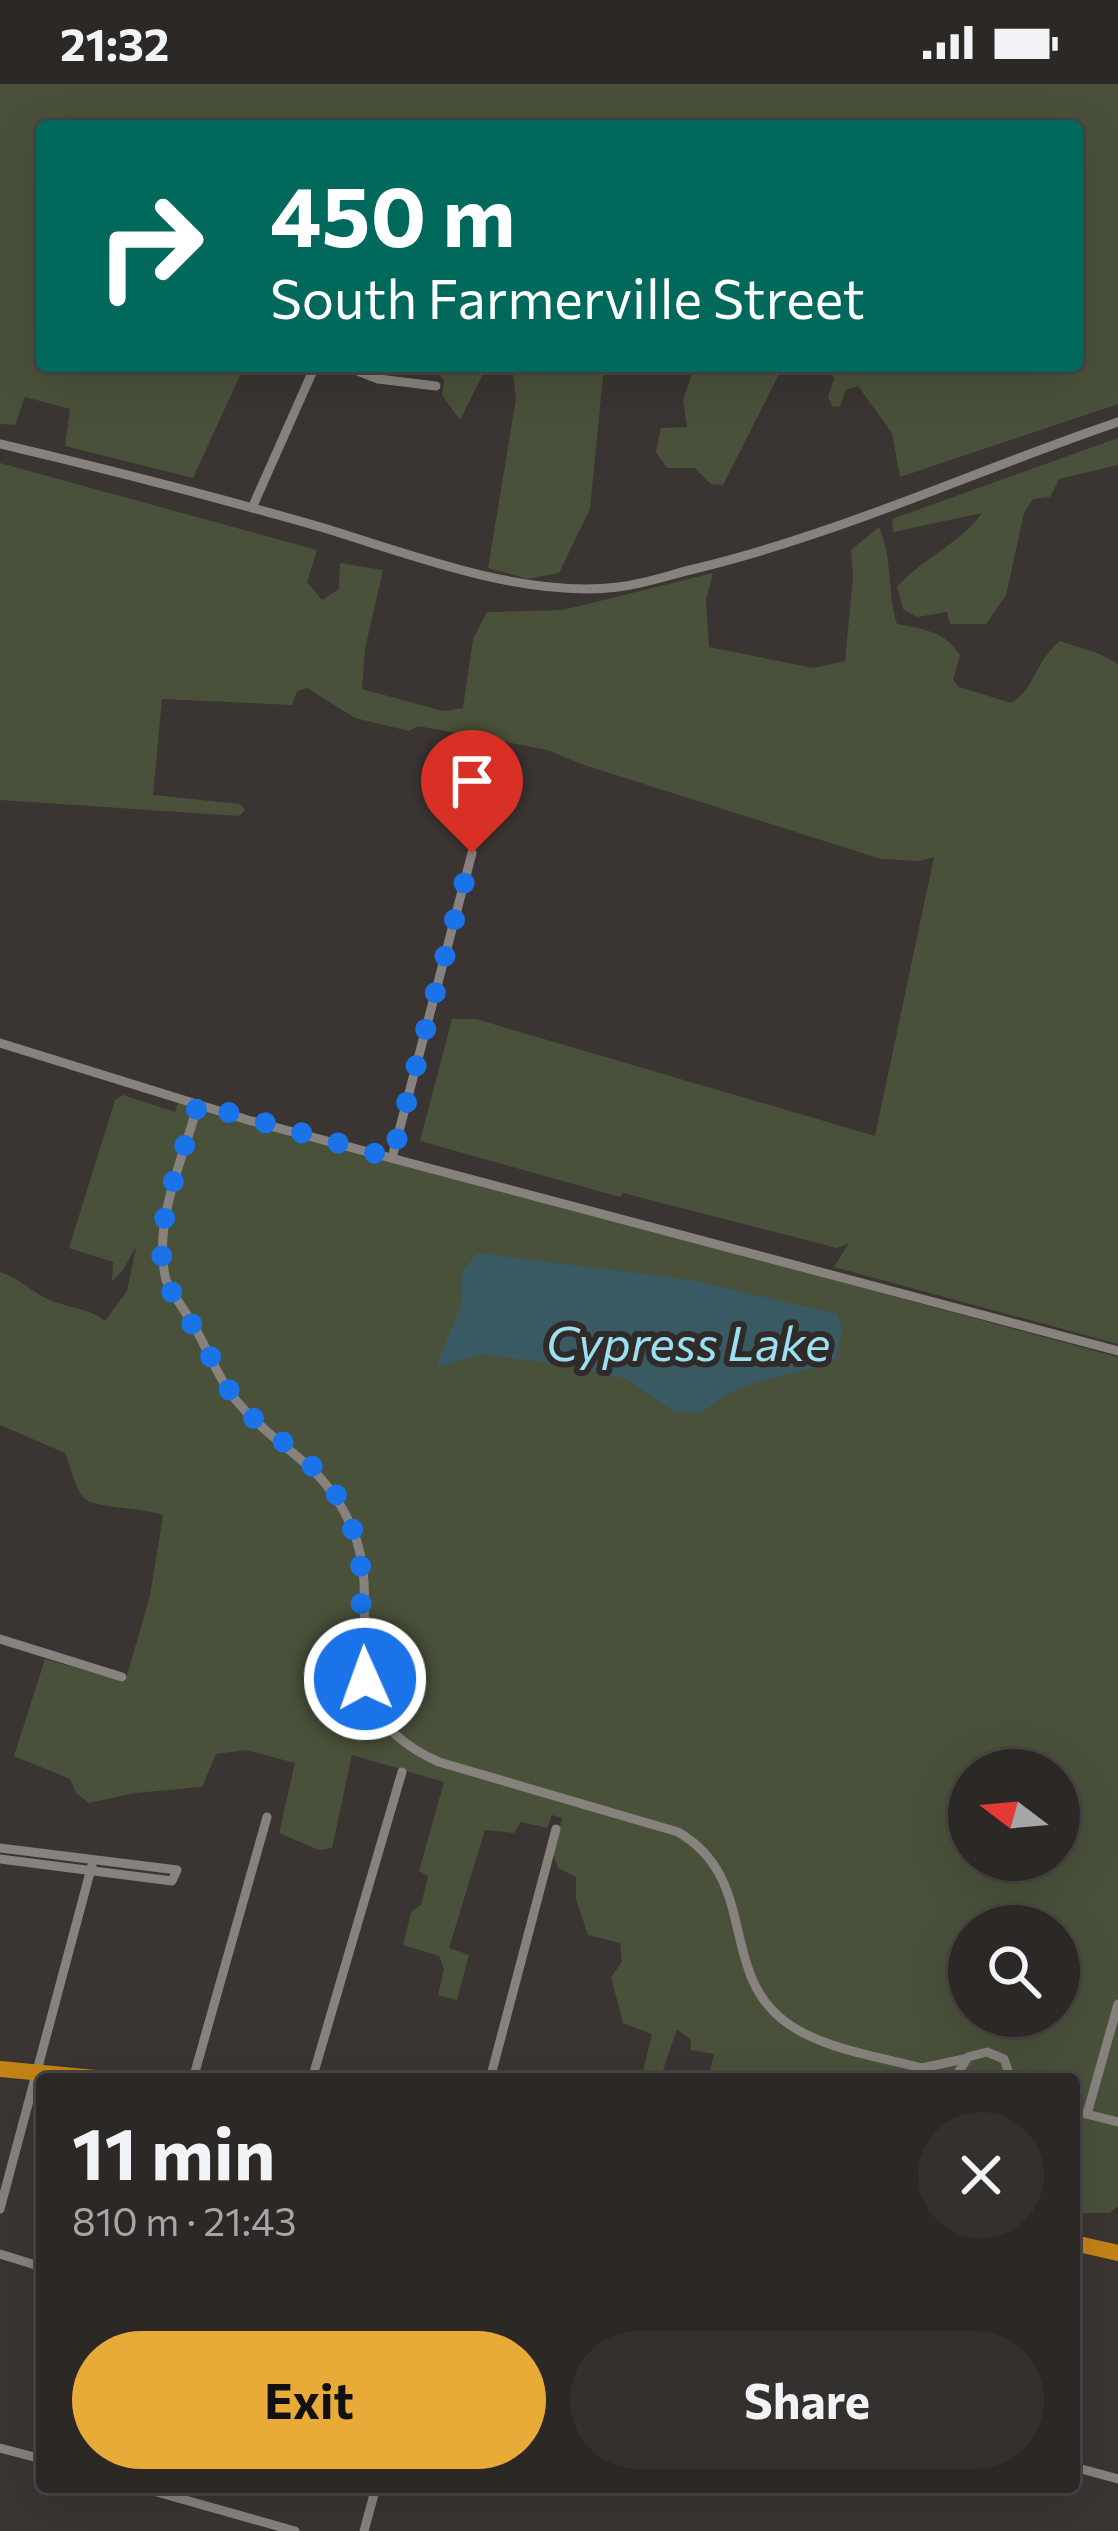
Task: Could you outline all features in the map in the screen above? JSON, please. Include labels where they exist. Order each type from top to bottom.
[{"type":"highway","points":[[0,2069],[39,2073]]},
{"type":"highway","points":[[1080,2244],[1118,2253]]},
{"type":"street","points":[[252,508],[312,372]]},
{"type":"street","points":[[360,372],[378,379],[436,386]]},
{"type":"street","points":[[0,444],[114,470],[460,567],[545,586],[619,587],[821,533],[1118,422]]},
{"type":"street","points":[[392,1158],[472,853]]},
{"type":"street","points":[[0,1043],[392,1158],[1118,1351]]},
{"type":"street","points":[[198,1104],[163,1228],[161,1261],[166,1280],[228,1390],[244,1410],[316,1469],[340,1501],[362,1558],[361,1655],[376,1712],[407,1744],[439,1762],[678,1832],[696,1843],[724,1878],[748,1970],[770,2009],[817,2039],[929,2073]]},
{"type":"street","points":[[0,1639],[122,1677]]},
{"type":"street","points":[[314,2073],[402,1772]]},
{"type":"street","points":[[196,2073],[267,1817]]},
{"type":"street","points":[[492,2073],[556,1829]]},
{"type":"street","points":[[0,1848],[92,1865],[172,1881],[177,1875],[177,1870],[92,1865],[0,1859]]},
{"type":"street","points":[[39,2073],[92,1865]]},
{"type":"street","points":[[1087,2114],[1118,2004]]},
{"type":"street","points":[[922,2068],[987,2051],[999,2055],[1009,2073]]},
{"type":"street","points":[[958,2073],[968,2057]]},
{"type":"street","points":[[0,2209],[36,2083]]},
{"type":"street","points":[[1080,2112],[1118,2122]]},
{"type":"street","points":[[0,2254],[36,2265]]},
{"type":"street","points":[[0,2447],[36,2457]]},
{"type":"street","points":[[1080,2469],[1118,2479]]},
{"type":"street","points":[[161,2493],[295,2531]]},
{"type":"street","points":[[364,2531],[374,2493]]},
{"type":"green space","points":[[0,84],[1118,84],[1118,404],[900,477],[892,433],[858,386],[846,390],[840,406],[833,407],[828,397],[831,372],[1083,372],[1083,120],[36,120],[36,372],[242,372],[193,478],[65,446],[70,409],[25,397],[15,425],[0,424]]},
{"type":"green space","points":[[438,372],[484,372],[460,420],[442,395],[444,380]]},
{"type":"green space","points":[[513,372],[603,372],[590,509],[559,573],[528,579],[488,568],[516,399]]},
{"type":"green space","points":[[693,372],[780,372],[723,485],[711,484],[695,468],[667,468],[656,452],[661,428],[687,427],[683,400]]},
{"type":"green space","points":[[1118,438],[1118,465],[1059,479],[1050,497],[1033,499],[1024,513],[1006,595],[986,624],[950,624],[947,612],[917,617],[903,609],[897,587],[982,513],[893,532],[892,519]]},
{"type":"green space","points":[[0,463],[317,550],[307,582],[322,600],[339,589],[340,563],[383,570],[365,649],[362,689],[443,711],[463,708],[473,639],[487,612],[563,610],[713,573],[706,600],[709,647],[813,668],[845,661],[851,550],[879,527],[897,624],[933,632],[954,647],[960,655],[953,680],[959,687],[1011,703],[1060,641],[1118,664],[1118,1344],[834,1267],[849,1243],[837,1248],[623,1193],[620,1197],[420,1141],[452,1019],[476,1019],[875,1136],[934,857],[881,859],[548,750],[418,726],[409,731],[355,718],[307,688],[297,691],[292,705],[162,699],[153,795],[240,804],[245,810],[239,816],[0,800]]},
{"type":"green space","points":[[123,1095],[175,1112],[178,1103],[1118,1357],[1118,2206],[1110,2213],[1080,2213],[1080,2073],[709,2073],[714,2054],[690,2050],[691,2040],[677,2029],[662,2073],[642,2073],[652,2034],[623,2023],[611,1977],[622,1962],[620,1943],[588,1935],[576,1899],[576,1877],[558,1868],[553,1855],[562,1818],[552,1815],[547,1828],[521,1822],[514,1833],[485,1830],[449,1948],[469,1955],[457,2000],[438,1995],[444,1969],[439,1956],[403,1945],[411,1912],[421,1905],[428,1876],[419,1871],[444,1782],[352,1755],[332,1848],[319,1850],[279,1833],[295,1763],[246,1750],[216,1754],[202,1787],[89,1803],[76,1793],[70,1779],[14,1756],[45,1659],[125,1682],[150,1596],[163,1515],[85,1499],[65,1453],[0,1425],[0,1272],[49,1300],[105,1321],[127,1291],[136,1247],[112,1281],[113,1262],[69,1248],[115,1100]]},
{"type":"water","name":"Cypress Lake","points":[[477,1253],[691,1280],[837,1314],[842,1328],[836,1361],[752,1384],[702,1413],[673,1411],[627,1379],[570,1366],[483,1354],[436,1367],[461,1305],[462,1272]]},
{"type":"route","points":[[365,1679],[363,1571],[346,1514],[316,1469],[244,1410],[228,1390],[166,1280],[161,1261],[163,1228],[198,1104],[392,1158],[472,853]]}]
